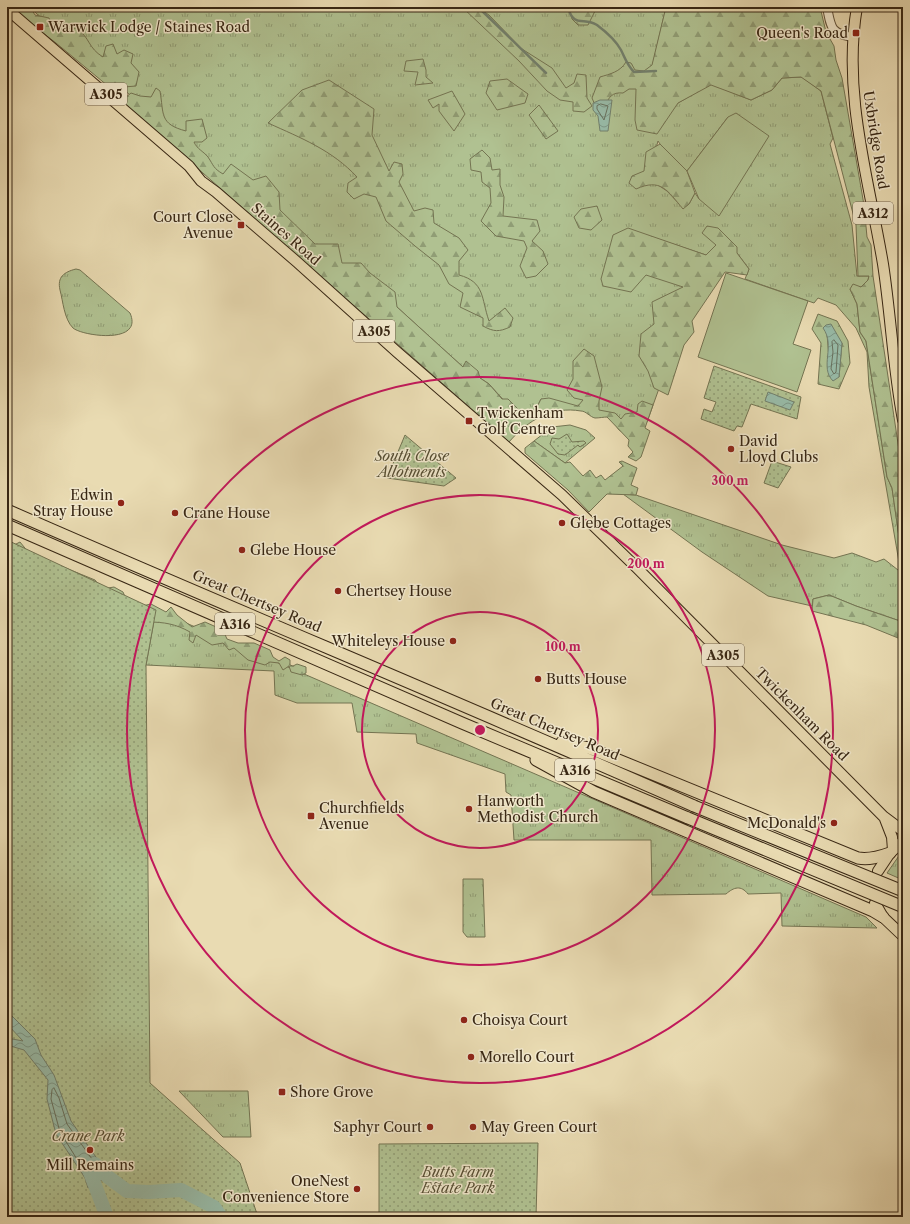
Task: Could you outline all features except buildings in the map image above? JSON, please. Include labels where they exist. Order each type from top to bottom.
[{"type":"highway","name":"Great Chertsey Road","points":[[7,510],[279,628],[538,736],[694,806],[903,891]]},
{"type":"highway","name":"Great Chertsey Road","points":[[7,526],[462,723],[903,906]]},
{"type":"highway","points":[[462,723],[594,792],[873,911],[883,917]]},
{"type":"highway","points":[[538,736],[589,748],[858,858],[865,860],[876,858],[891,851]]},
{"type":"main road","name":"Uxbridge Road","points":[[857,7],[852,37],[852,77],[855,105],[884,275],[903,420]]},
{"type":"main road","name":"Staines Road","points":[[7,9],[189,166],[201,181],[216,192],[291,257],[397,352],[547,481]]},
{"type":"main road","name":"Twickenham Road","points":[[547,481],[637,568],[883,816],[903,830]]},
{"type":"main road","name":"Twickenham Road","points":[[883,816],[890,831],[891,851]]},
{"type":"main road","points":[[878,871],[891,851],[903,841]]},
{"type":"main road","points":[[875,903],[883,917],[903,936]]},
{"type":"street","points":[[827,7],[831,27],[834,31],[842,35],[852,37]]},
{"type":"green space","points":[[13,7],[30,7],[35,15],[49,18],[54,30],[77,28],[84,35],[94,50],[103,57],[106,46],[113,44],[117,54],[124,50],[133,54],[131,63],[139,72],[136,86],[124,87],[114,91],[56,43],[14,11]]},
{"type":"green space","points":[[29,7],[666,7],[650,76],[678,103],[711,84],[751,100],[772,90],[782,78],[802,77],[821,91],[833,138],[830,144],[852,225],[857,276],[869,276],[868,280],[861,287],[850,289],[857,304],[860,332],[866,341],[887,477],[892,488],[903,565],[903,622],[829,595],[813,599],[812,606],[768,596],[702,552],[623,494],[636,495],[782,545],[834,558],[852,553],[876,562],[884,559],[898,570],[900,568],[869,387],[867,352],[856,328],[836,305],[818,298],[814,303],[745,279],[749,269],[737,253],[716,245],[706,255],[646,235],[699,277],[647,422],[632,438],[619,430],[610,417],[541,399],[536,409],[519,417],[489,384],[480,378],[466,362],[463,367],[397,307],[309,245],[223,176]],"holes":[[[728,117],[699,199],[695,193],[689,204],[683,208],[667,191],[655,183],[651,167],[658,141],[687,171]]]},
{"type":"green space","points":[[462,7],[477,7],[489,15],[522,49],[552,68],[566,88],[574,83],[577,74],[586,75],[587,98],[592,106],[584,112],[573,111],[573,102],[560,100],[547,91],[519,61]]},
{"type":"green space","points":[[569,7],[597,7],[588,25],[578,25],[572,19]]},
{"type":"green space","points":[[666,7],[820,7],[826,32],[834,46],[836,60],[842,78],[864,205],[867,237],[871,245],[873,276],[903,477],[903,565],[892,488],[887,477],[866,341],[860,332],[857,304],[850,289],[853,284],[861,287],[868,280],[869,276],[858,276],[856,225],[821,91],[801,77],[782,78],[772,90],[751,100],[711,85],[678,103],[657,134],[637,130],[635,120],[636,89],[629,89],[623,93],[614,94],[605,106],[595,105],[592,98],[600,77],[618,70],[626,62],[631,63],[635,70],[644,71],[652,65]]},
{"type":"green space","points":[[423,59],[426,77],[433,83],[415,85],[418,72],[404,71],[406,61]]},
{"type":"green space","points":[[507,79],[528,94],[525,103],[497,110],[486,93],[490,81]]},
{"type":"green space","points":[[329,80],[374,109],[372,135],[389,171],[394,162],[402,164],[403,174],[399,182],[414,211],[425,208],[433,210],[434,223],[459,238],[468,250],[459,261],[459,275],[474,282],[478,287],[483,298],[489,321],[505,308],[513,318],[510,327],[496,331],[490,329],[483,326],[483,318],[460,307],[463,293],[449,284],[439,265],[386,221],[376,197],[364,194],[354,199],[347,192],[348,183],[357,177],[337,159],[316,146],[268,123],[302,90]]},
{"type":"green space","points":[[156,88],[160,91],[164,117],[171,125],[186,131],[186,121],[202,119],[207,138],[202,142],[194,142],[208,157],[217,170],[223,174],[231,164],[253,180],[266,176],[279,192],[280,210],[315,244],[338,244],[342,263],[361,263],[370,273],[395,292],[397,307],[463,367],[466,361],[478,371],[480,378],[489,384],[502,399],[508,399],[519,410],[519,417],[536,409],[541,399],[549,398],[578,406],[583,400],[574,398],[567,390],[573,379],[573,361],[584,349],[594,356],[602,387],[599,410],[615,413],[621,419],[625,414],[637,412],[638,404],[642,401],[653,405],[645,428],[650,431],[641,457],[636,461],[628,457],[633,452],[628,446],[629,440],[607,417],[595,418],[581,411],[560,411],[541,416],[524,427],[509,442],[121,101],[131,93],[151,97]]},
{"type":"green space","points":[[452,91],[465,114],[454,131],[439,111],[439,104],[433,108],[428,100]]},
{"type":"green space","points":[[539,105],[558,131],[546,139],[529,115]]},
{"type":"green space","points":[[736,113],[769,136],[719,216],[699,199],[687,171],[728,117]]},
{"type":"green space","points":[[660,144],[687,171],[695,193],[689,204],[683,209],[668,191],[658,185],[645,186],[636,189],[629,183],[632,176],[644,171],[646,152]]},
{"type":"green space","points":[[482,150],[490,158],[492,170],[500,169],[500,185],[504,197],[503,216],[537,220],[540,231],[532,241],[543,251],[548,264],[536,276],[526,278],[520,266],[527,248],[524,241],[496,236],[481,221],[491,203],[490,188],[482,182],[481,172],[471,170],[470,159]]},
{"type":"green space","points":[[597,206],[602,220],[591,230],[579,228],[574,217],[581,209]]},
{"type":"green space","points":[[707,226],[718,228],[737,247],[737,253],[749,269],[747,275],[725,272],[692,321],[694,332],[684,345],[668,395],[654,388],[648,371],[639,356],[641,334],[654,324],[652,302],[683,287],[646,275],[631,292],[603,286],[601,279],[613,235],[628,228],[706,255],[716,245],[702,233]]},
{"type":"green space","points":[[76,269],[80,270],[130,313],[132,323],[128,330],[120,334],[110,336],[88,334],[73,328],[66,315],[59,285],[62,276]]},
{"type":"green space","points":[[726,273],[808,301],[793,344],[811,350],[797,392],[698,357]]},
{"type":"green space","points":[[818,314],[837,321],[848,341],[850,363],[839,389],[818,384],[821,343],[812,329]],"holes":[[[827,334],[842,343],[839,377],[829,358]]]},
{"type":"green space","points":[[714,366],[801,397],[797,419],[751,404],[742,427],[737,426],[734,431],[701,419],[704,409],[712,412],[716,402],[704,398]]},
{"type":"green space","points":[[570,425],[586,430],[595,438],[565,463],[534,441],[552,427]]},
{"type":"green space","points":[[567,434],[572,442],[584,441],[586,443],[580,447],[578,445],[565,455],[558,454],[550,444],[552,438],[559,439]]},
{"type":"green space","name":"South Close Allotments","points":[[405,435],[456,478],[444,486],[387,478]]},
{"type":"green space","points":[[534,441],[565,463],[570,462],[583,476],[590,470],[596,478],[601,475],[605,480],[623,466],[619,462],[622,461],[637,468],[631,485],[638,488],[636,495],[607,494],[589,512],[568,490],[525,453],[525,448]]},
{"type":"green space","points":[[772,461],[791,467],[778,488],[764,483]]},
{"type":"green space","name":"Crane Park","points":[[7,540],[156,610],[146,665],[150,1083],[240,1163],[258,1217],[7,1217]]},
{"type":"green space","points":[[20,542],[29,553],[95,580],[102,589],[114,587],[123,592],[126,599],[142,606],[151,604],[166,612],[171,607],[177,615],[192,627],[205,622],[223,630],[227,639],[238,643],[254,643],[270,650],[273,657],[279,661],[285,657],[290,660],[290,665],[293,666],[297,664],[306,667],[306,673],[302,675],[291,672],[289,666],[283,670],[279,663],[270,662],[265,665],[248,660],[234,648],[229,650],[223,643],[212,645],[196,635],[193,643],[189,640],[190,632],[185,629],[170,624],[148,622],[10,547]]},
{"type":"green space","points":[[829,595],[903,622],[903,640],[866,625],[812,611],[813,599]]},
{"type":"green space","points":[[156,610],[866,917],[877,928],[782,926],[781,893],[748,894],[743,889],[737,888],[726,894],[652,895],[651,840],[514,840],[511,795],[506,792],[505,774],[417,743],[416,734],[357,732],[352,703],[297,703],[275,695],[274,671],[146,665]]},
{"type":"green space","points":[[903,850],[903,880],[887,873]]},
{"type":"green space","points":[[463,879],[483,879],[485,937],[467,937],[463,932]]},
{"type":"green space","points":[[179,1091],[248,1091],[251,1137],[223,1137]]},
{"type":"green space","name":"Butts Farm Estate Park","points":[[538,1143],[536,1217],[379,1217],[379,1144]]},
{"type":"water","points":[[600,100],[612,100],[608,131],[600,131],[598,116],[593,110],[593,103]]},
{"type":"water","points":[[831,324],[842,343],[839,377],[833,381],[827,369],[828,342],[827,335],[823,328],[826,325]]},
{"type":"water","points":[[768,392],[794,402],[790,410],[765,401]]},
{"type":"water","points":[[7,1011],[35,1039],[41,1055],[54,1075],[71,1121],[109,1176],[88,1188],[85,1178],[56,1134],[47,1099],[48,1080],[24,1050],[7,1045],[7,1038],[23,1041],[7,1024]]},
{"type":"waterway","points":[[478,7],[546,73]]},
{"type":"waterway","points":[[568,7],[573,18],[597,25],[610,36],[619,47],[634,72],[656,71]]},
{"type":"waterway","points":[[95,1164],[108,1177],[127,1191],[149,1192],[181,1190],[214,1207],[221,1217]]},
{"type":"waterway","points":[[88,1167],[107,1217]]},
{"type":"place","name":"Warwick Lodge / Staines Road","points":[[40,27]]},
{"type":"place","name":"Queen's Road","points":[[856,33]]},
{"type":"place","name":"Court Close Avenue","points":[[241,225]]},
{"type":"place","name":"Twickenham Golf Centre","points":[[469,421]]},
{"type":"place","name":"David Lloyd Clubs","points":[[731,449]]},
{"type":"place","name":"Edwin Stray House","points":[[121,503]]},
{"type":"place","name":"Crane House","points":[[175,513]]},
{"type":"place","name":"Glebe Cottages","points":[[562,523]]},
{"type":"place","name":"Glebe House","points":[[242,550]]},
{"type":"place","name":"Chertsey House","points":[[338,591]]},
{"type":"place","name":"Whiteleys House","points":[[453,641]]},
{"type":"place","name":"Butts House","points":[[538,679]]},
{"type":"place","name":"Hanworth Methodist Church","points":[[469,809]]},
{"type":"place","name":"Churchfields Avenue","points":[[311,816]]},
{"type":"place","name":"McDonald's","points":[[834,823]]},
{"type":"place","name":"Choisya Court","points":[[464,1020]]},
{"type":"place","name":"Morello Court","points":[[471,1057]]},
{"type":"place","name":"Shore Grove","points":[[282,1092]]},
{"type":"place","name":"Saphyr Court","points":[[430,1127]]},
{"type":"place","name":"May Green Court","points":[[473,1127]]},
{"type":"place","name":"Mill Remains","points":[[90,1150]]},
{"type":"place","name":"OneNest Convenience Store","points":[[357,1189]]}]
